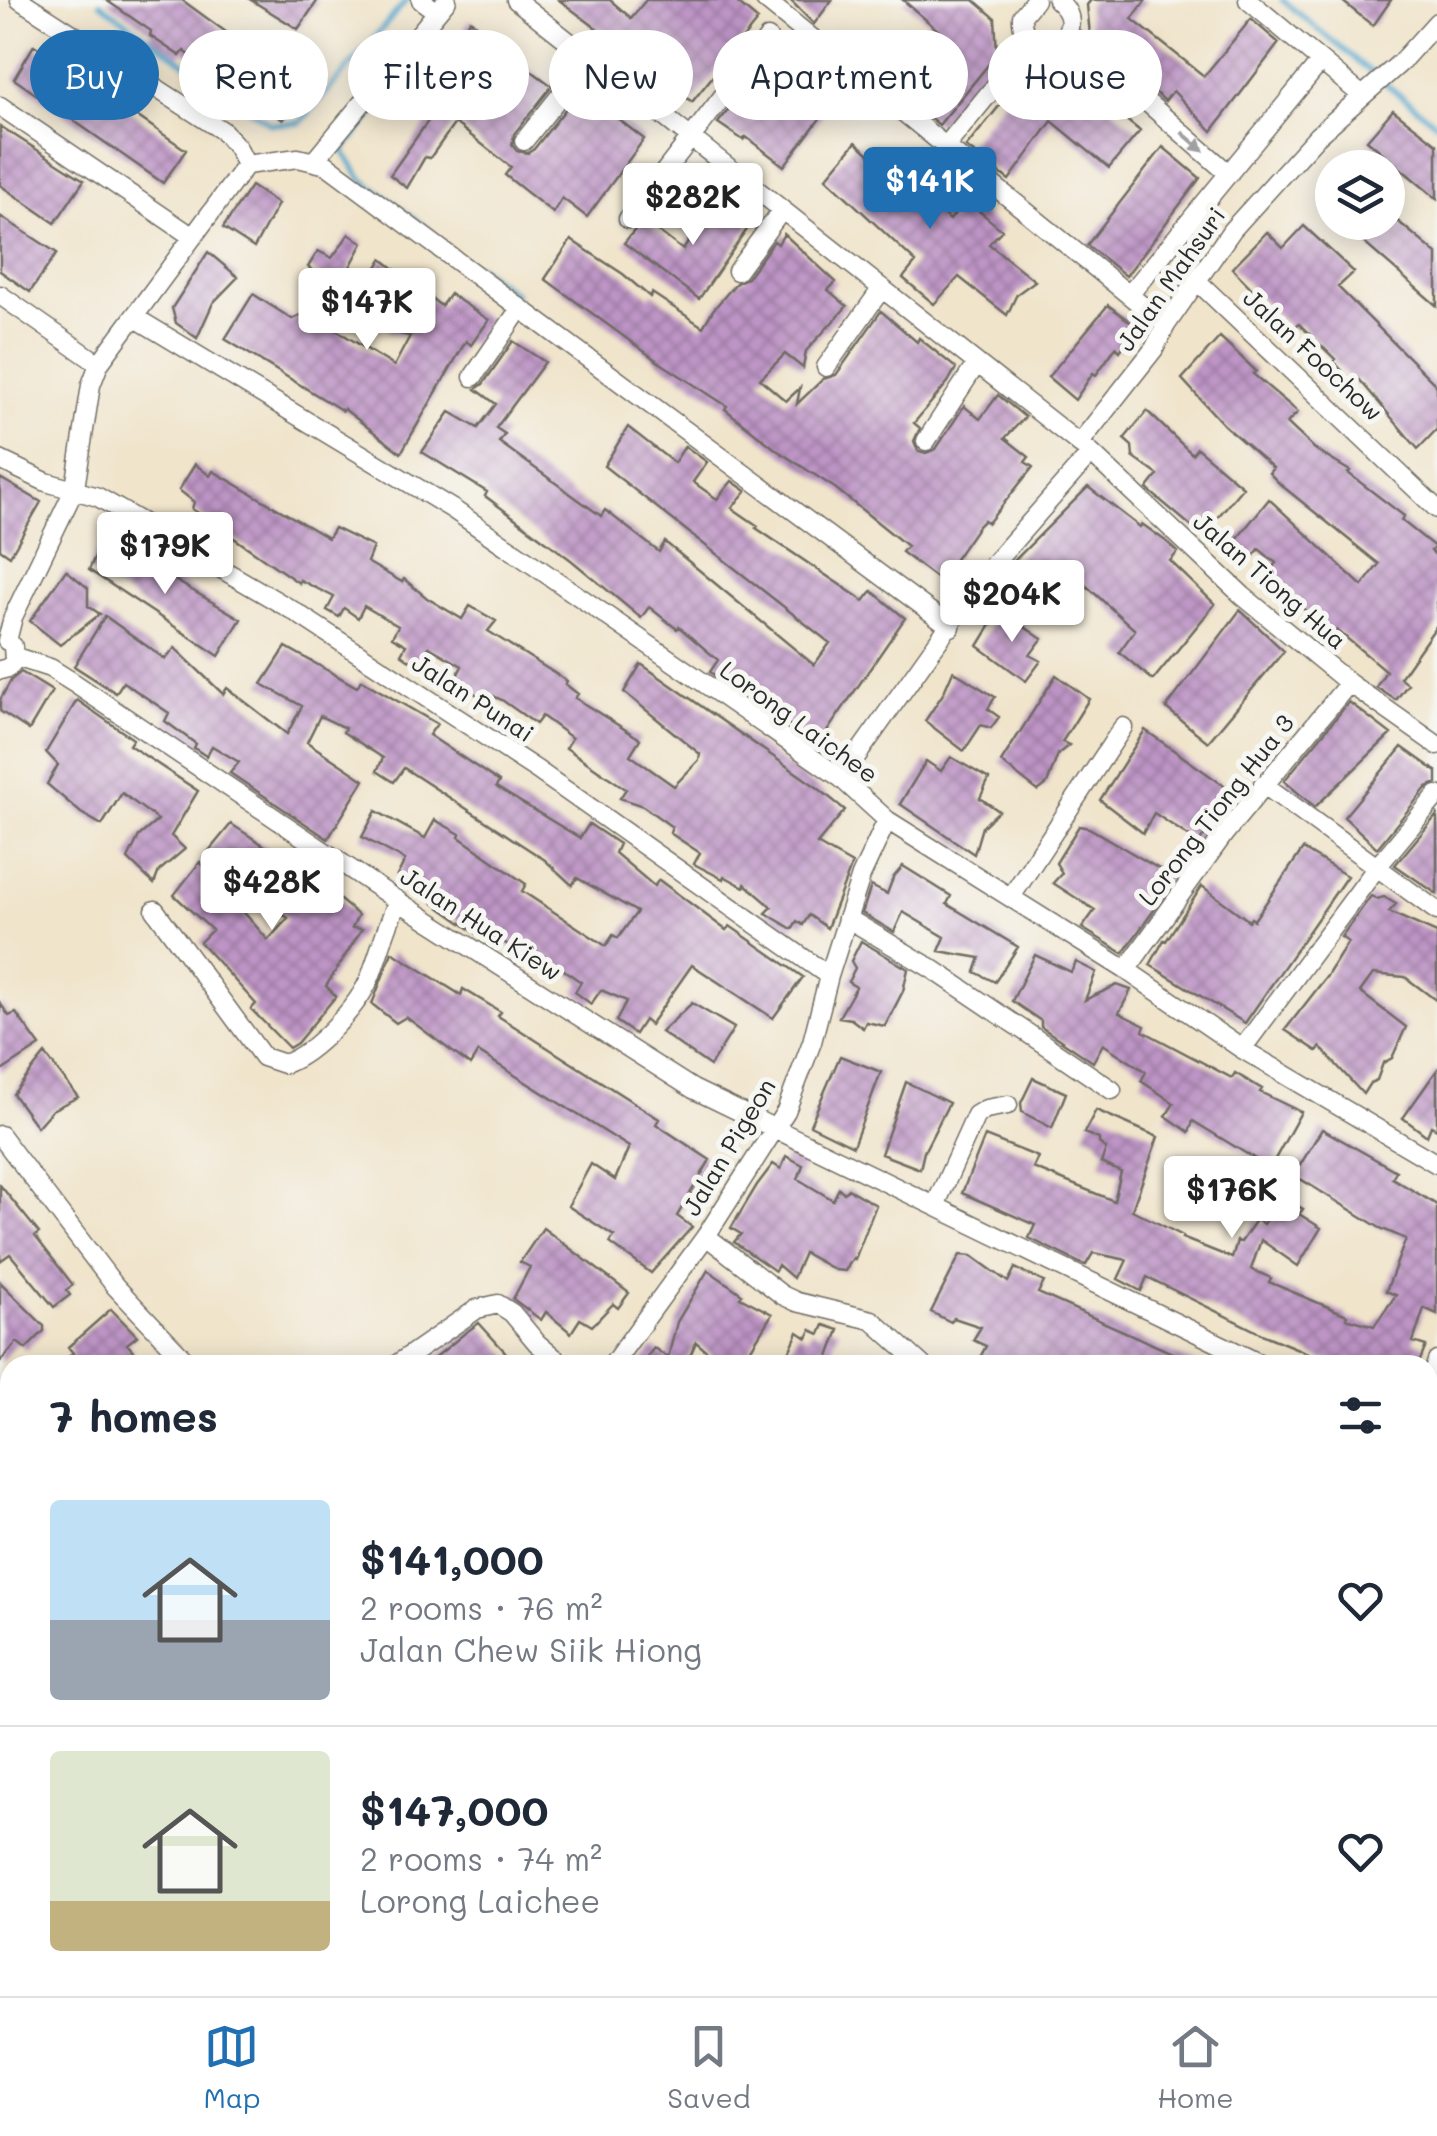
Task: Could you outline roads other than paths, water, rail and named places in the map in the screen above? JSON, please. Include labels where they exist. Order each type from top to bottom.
[{"type":"street","points":[[20,0],[222,132],[237,147],[246,165]]},
{"type":"street","points":[[315,160],[442,6],[420,0]]},
{"type":"street","name":"Jalan Tiong Hua","points":[[516,0],[554,30]]},
{"type":"street","points":[[765,0],[1166,325]]},
{"type":"street","points":[[1248,0],[1321,61],[1367,89]]},
{"type":"street","points":[[1062,2],[1069,18],[1067,30]]},
{"type":"street","points":[[1024,3],[1022,23],[1026,30]]},
{"type":"street","name":"Jalan Mahsuri","points":[[841,778],[990,568],[1085,448],[1232,230],[1317,136],[1437,22]]},
{"type":"street","points":[[1129,295],[1321,61]]},
{"type":"street","points":[[946,146],[988,95]]},
{"type":"street","points":[[0,106],[193,237]]},
{"type":"street","points":[[524,140],[549,109]]},
{"type":"street","points":[[628,220],[713,109]]},
{"type":"street","points":[[1162,116],[1228,174]]},
{"type":"street","name":"Jalan Tiong Hua","points":[[668,120],[1085,448],[1243,596],[1349,683],[1437,745]]},
{"type":"street","points":[[0,670],[12,665],[8,646],[12,618],[75,488],[91,385],[99,364],[246,165],[298,158],[315,160],[342,176],[951,627]]},
{"type":"street","points":[[737,270],[782,210]]},
{"type":"street","name":"Jalan Foochow","points":[[1196,280],[1437,509]]},
{"type":"street","points":[[826,367],[882,288]]},
{"type":"street","points":[[0,296],[99,364]]},
{"type":"street","points":[[472,377],[518,310]]},
{"type":"street","name":"Lorong Laichee","points":[[134,317],[454,510],[841,778],[887,820],[1126,970],[1242,1049],[1437,1164]]},
{"type":"street","points":[[926,441],[977,364]]},
{"type":"street","name":"Jalan Punai","points":[[0,460],[46,482],[98,496],[292,610],[537,770],[829,976]]},
{"type":"street","name":"Jalan Hua Kiew","points":[[8,646],[74,683],[398,901],[690,1087],[1240,1355]]},
{"type":"street","name":"Lorong Tiong Hua 3","points":[[1126,970],[1263,784],[1349,683]]},
{"type":"street","points":[[1011,897],[1124,727]]},
{"type":"street","points":[[1263,784],[1437,911]]},
{"type":"street","points":[[1242,1049],[1376,867],[1437,795]]},
{"type":"street","name":"Jalan Pigeon","points":[[619,1355],[706,1236],[786,1111],[812,1042],[862,876],[887,820]]},
{"type":"street","points":[[155,910],[263,1057],[284,1064],[298,1059],[326,1035],[356,1000],[370,979],[383,933],[398,901]]},
{"type":"street","points":[[848,918],[934,970],[1112,1090]]},
{"type":"street","points":[[935,1206],[976,1116],[986,1109],[1008,1104]]},
{"type":"street","points":[[0,1135],[115,1286],[181,1355]]},
{"type":"street","points":[[706,1236],[782,1295],[872,1320],[911,1355]]},
{"type":"street","points":[[410,1355],[477,1309],[498,1304],[512,1312],[552,1355]]},
{"type":"waterway","points":[[100,3],[270,124],[300,123],[407,0]]},
{"type":"waterway","points":[[1282,0],[1377,77]]},
{"type":"waterway","points":[[1386,84],[1437,124]]},
{"type":"waterway","points":[[369,120],[343,151],[361,178],[433,233]]},
{"type":"waterway","points":[[478,266],[516,294]]}]
